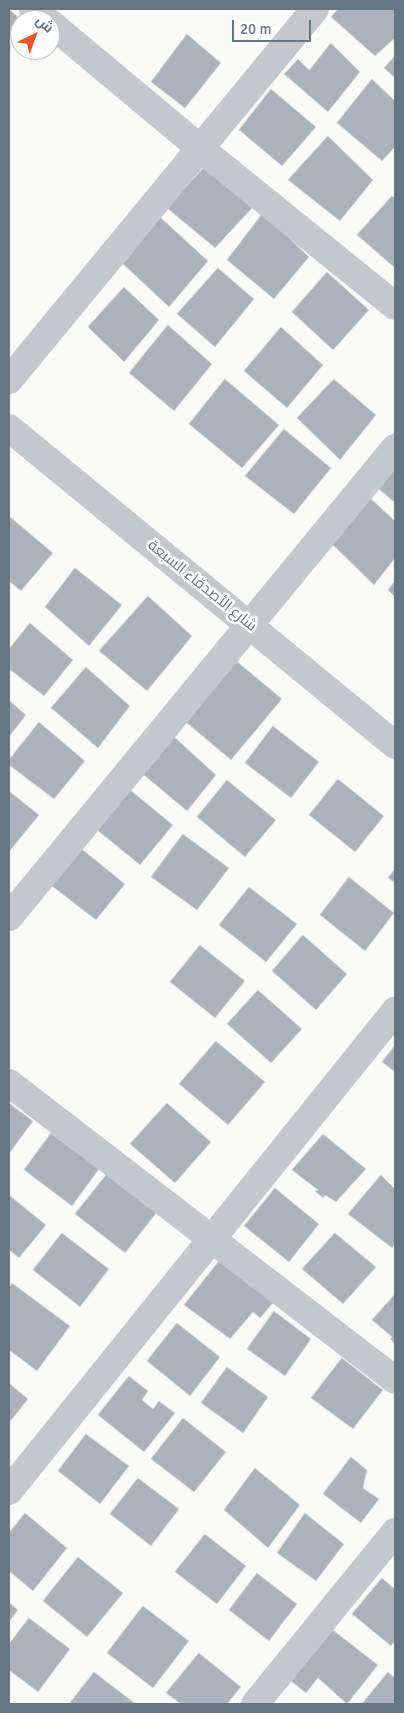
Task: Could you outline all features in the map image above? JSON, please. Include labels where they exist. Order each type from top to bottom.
[{"type":"street","points":[[9,380],[315,9]]},
{"type":"street","points":[[60,31],[395,306]]},
{"type":"street","name":"شارع الأصدقاء السبعة","points":[[9,428],[395,745]]},
{"type":"street","points":[[9,917],[395,448]]},
{"type":"street","points":[[9,1490],[395,1011]]},
{"type":"street","points":[[9,1083],[395,1380]]},
{"type":"street","points":[[255,1704],[395,1532]]},
{"type":"building","points":[[9,9],[10,10],[9,38]]},
{"type":"building","points":[[338,9],[395,9],[395,38],[375,56],[331,17]]},
{"type":"building","points":[[187,34],[221,63],[185,108],[151,82]]},
{"type":"building","points":[[331,43],[360,72],[328,112],[284,74],[298,59],[309,70]]},
{"type":"building","points":[[395,56],[395,78],[384,68]]},
{"type":"building","points":[[372,79],[395,101],[395,147],[382,161],[337,123]]},
{"type":"building","points":[[271,89],[316,127],[282,166],[239,130]]},
{"type":"building","points":[[328,136],[373,180],[340,221],[288,180]]},
{"type":"building","points":[[207,164],[254,206],[215,248],[167,208]]},
{"type":"building","points":[[392,196],[395,199],[395,268],[357,235]]},
{"type":"building","points":[[263,213],[309,257],[274,299],[227,260]]},
{"type":"building","points":[[160,217],[208,261],[169,307],[123,264]]},
{"type":"building","points":[[218,268],[254,299],[215,347],[177,314]]},
{"type":"building","points":[[327,272],[369,310],[333,350],[292,312]]},
{"type":"building","points":[[124,287],[159,320],[124,362],[88,327]]},
{"type":"building","points":[[168,325],[212,364],[174,411],[129,373]]},
{"type":"building","points":[[281,327],[323,365],[287,408],[244,371]]},
{"type":"building","points":[[225,379],[279,425],[242,468],[189,424]]},
{"type":"building","points":[[334,379],[376,415],[340,460],[297,418]]},
{"type":"building","points":[[284,429],[331,468],[294,514],[245,476]]},
{"type":"building","points":[[395,468],[395,503],[379,489]]},
{"type":"building","points":[[368,496],[395,521],[395,558],[374,585],[333,545]]},
{"type":"building","points":[[9,516],[53,553],[21,591],[9,581]]},
{"type":"building","points":[[75,568],[122,605],[89,646],[45,607]]},
{"type":"building","points":[[395,581],[395,597],[388,590]]},
{"type":"building","points":[[148,596],[192,636],[147,691],[99,651]]},
{"type":"building","points":[[30,623],[73,660],[44,696],[9,669],[9,649]]},
{"type":"building","points":[[234,659],[282,699],[231,760],[181,718]]},
{"type":"building","points":[[86,667],[130,706],[98,748],[51,708]]},
{"type":"building","points":[[9,700],[26,715],[9,737]]},
{"type":"building","points":[[39,722],[85,761],[54,799],[9,765],[9,760]]},
{"type":"building","points":[[273,726],[319,762],[291,798],[245,763]]},
{"type":"building","points":[[170,733],[216,775],[187,811],[139,771]]},
{"type":"building","points":[[338,779],[384,816],[355,852],[309,815]]},
{"type":"building","points":[[227,780],[276,820],[245,857],[197,817]]},
{"type":"building","points":[[129,789],[173,825],[140,865],[96,829]]},
{"type":"building","points":[[9,791],[39,815],[9,852]]},
{"type":"building","points":[[183,834],[229,868],[197,910],[151,877]]},
{"type":"building","points":[[78,846],[125,884],[96,920],[48,883]]},
{"type":"building","points":[[395,869],[395,883],[388,878]]},
{"type":"building","points":[[349,877],[394,913],[365,951],[320,915]]},
{"type":"building","points":[[249,887],[297,924],[266,962],[219,925]]},
{"type":"building","points":[[303,935],[347,974],[316,1010],[272,971]]},
{"type":"building","points":[[200,945],[245,981],[215,1018],[170,982]]},
{"type":"building","points":[[258,990],[302,1029],[271,1063],[227,1024]]},
{"type":"building","points":[[216,1041],[265,1082],[228,1125],[179,1084]]},
{"type":"building","points":[[395,1045],[395,1072],[382,1062]]},
{"type":"building","points":[[9,1103],[33,1121],[9,1154]]},
{"type":"building","points":[[167,1103],[211,1142],[175,1183],[130,1144]]},
{"type":"building","points":[[51,1133],[99,1169],[72,1206],[24,1170]]},
{"type":"building","points":[[323,1134],[366,1169],[336,1202],[325,1195],[323,1198],[315,1191],[318,1190],[292,1170]]},
{"type":"building","points":[[107,1174],[157,1212],[125,1253],[75,1214]]},
{"type":"building","points":[[381,1175],[395,1189],[395,1244],[392,1248],[348,1214]]},
{"type":"building","points":[[275,1188],[319,1224],[289,1262],[244,1226]]},
{"type":"building","points":[[9,1195],[46,1225],[19,1258],[9,1250]]},
{"type":"building","points":[[62,1233],[109,1269],[80,1307],[33,1270]]},
{"type":"building","points":[[335,1233],[376,1267],[343,1304],[302,1269]]},
{"type":"building","points":[[220,1260],[274,1302],[260,1318],[253,1312],[230,1339],[184,1305]]},
{"type":"building","points":[[12,1283],[70,1326],[37,1371],[9,1350],[9,1288]]},
{"type":"building","points":[[395,1294],[395,1344],[390,1339],[392,1337],[372,1320]]},
{"type":"building","points":[[274,1311],[311,1339],[285,1376],[247,1349]]},
{"type":"building","points":[[177,1323],[220,1357],[190,1396],[147,1361]]},
{"type":"building","points":[[342,1358],[383,1390],[353,1429],[311,1398]]},
{"type":"building","points":[[227,1367],[268,1397],[243,1433],[201,1403]]},
{"type":"building","points":[[129,1376],[148,1391],[142,1400],[153,1409],[159,1401],[175,1413],[144,1452],[98,1415]]},
{"type":"building","points":[[9,1383],[28,1399],[9,1423]]},
{"type":"building","points":[[183,1418],[226,1452],[194,1492],[151,1459]]},
{"type":"building","points":[[86,1434],[129,1466],[100,1504],[58,1471]]},
{"type":"building","points":[[351,1457],[367,1470],[363,1488],[379,1499],[361,1523],[323,1494]]},
{"type":"building","points":[[255,1468],[300,1505],[268,1548],[224,1510]]},
{"type":"building","points":[[138,1478],[179,1509],[151,1546],[110,1514]]},
{"type":"building","points":[[25,1513],[67,1548],[33,1591],[9,1571],[9,1533]]},
{"type":"building","points":[[305,1513],[344,1544],[316,1581],[277,1553]]},
{"type":"building","points":[[205,1534],[246,1566],[217,1604],[175,1572]]},
{"type":"building","points":[[78,1557],[123,1593],[87,1637],[43,1601]]},
{"type":"building","points":[[257,1573],[297,1604],[269,1641],[229,1610]]},
{"type":"building","points":[[382,1578],[395,1589],[395,1641],[391,1646],[352,1614]]},
{"type":"building","points":[[9,1602],[18,1610],[9,1622]]},
{"type":"building","points":[[143,1606],[189,1641],[153,1688],[107,1653]]},
{"type":"building","points":[[29,1618],[70,1649],[38,1692],[9,1670],[9,1644]]},
{"type":"building","points":[[333,1630],[378,1665],[347,1704],[318,1678],[306,1693],[291,1681]]},
{"type":"building","points":[[199,1653],[241,1687],[227,1704],[181,1704],[166,1693]]},
{"type":"building","points":[[94,1672],[136,1704],[69,1704]]},
{"type":"building","points":[[388,1672],[395,1678],[395,1704],[362,1704]]}]
